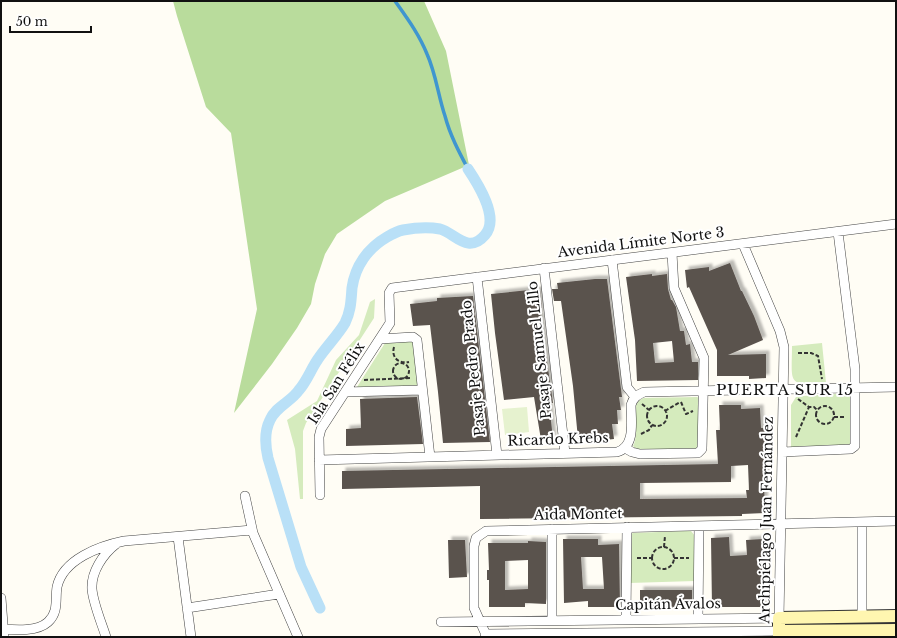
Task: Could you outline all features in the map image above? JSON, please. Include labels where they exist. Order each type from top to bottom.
[{"type":"street","name":"Avenida Límite Norte 3","points":[[390,290],[394,287],[896,224]]},
{"type":"street","points":[[782,452],[851,449],[854,447],[856,388],[853,349],[838,232]]},
{"type":"street","name":"Archipiélago Juan Fernández","points":[[743,244],[783,339],[784,389],[779,634]]},
{"type":"street","points":[[625,448],[640,454],[700,452],[702,449],[704,358],[674,288],[672,252]]},
{"type":"street","points":[[612,260],[627,387],[635,397],[644,392],[896,387]]},
{"type":"street","name":"Pasaje Samuel Lillo","points":[[544,268],[565,453]]},
{"type":"street","name":"Pasaje Pedro Prado","points":[[477,277],[497,455]]},
{"type":"street","name":"Isla San Félix","points":[[320,495],[320,429],[352,380],[385,339],[391,320],[390,290]]},
{"type":"street","points":[[385,339],[416,338],[420,358],[422,390],[430,457]]},
{"type":"street","points":[[345,392],[422,390]]},
{"type":"street","name":"Ricardo Krebs","points":[[319,460],[617,452],[625,448],[630,439],[631,405],[635,397]]},
{"type":"street","points":[[245,496],[252,530],[298,637]]},
{"type":"street","name":"Aida Montet","points":[[486,635],[474,608],[474,546],[476,538],[486,531],[896,521]]},
{"type":"street","points":[[862,522],[862,617]]},
{"type":"street","points":[[698,619],[699,526]]},
{"type":"street","points":[[626,619],[627,527]]},
{"type":"street","points":[[552,529],[552,620]]},
{"type":"street","points":[[1,598],[3,632],[41,626],[49,622],[56,608],[57,588],[65,571],[72,564],[99,549],[118,543],[252,530]]},
{"type":"street","points":[[178,537],[192,637]]},
{"type":"street","points":[[106,637],[93,595],[92,586],[95,572],[100,562],[107,552],[118,543]]},
{"type":"street","points":[[187,608],[279,594]]},
{"type":"street","name":"Capitán Ávalos","points":[[441,622],[896,616]]},
{"type":"street","name":"Capitán Ávalos","points":[[486,635],[779,634],[896,630]]},
{"type":"path","points":[[385,339],[395,345],[393,350],[397,361],[408,367],[409,372],[405,378],[401,379]]},
{"type":"path","points":[[798,353],[812,353],[818,356],[822,382]]},
{"type":"path","points":[[401,379],[396,377],[393,370],[397,364],[408,363],[420,358]]},
{"type":"path","points":[[352,380],[421,378]]},
{"type":"path","points":[[797,399],[817,410]]},
{"type":"path","points":[[665,411],[682,402],[686,414],[703,407]]},
{"type":"path","points":[[659,406],[665,411],[666,419],[663,424],[658,426],[652,425],[647,418],[647,413],[651,408],[659,406]]},
{"type":"path","points":[[823,406],[830,407],[834,415],[832,421],[825,425],[819,423],[816,417],[817,410],[823,406]]},
{"type":"path","points":[[796,437],[810,407]]},
{"type":"path","points":[[630,439],[649,430],[652,425]]},
{"type":"path","points":[[664,547],[669,548],[672,551],[674,558],[672,566],[664,570],[654,566],[652,558],[654,551],[664,547]]},
{"type":"path","points":[[627,558],[652,558]]},
{"type":"path","points":[[674,558],[698,558]]},
{"type":"green space","points":[[173,1],[424,1],[446,51],[469,165],[385,201],[337,234],[325,254],[315,284],[311,304],[297,328],[272,364],[234,413],[257,309],[231,133],[206,107]]},
{"type":"green space","points":[[375,299],[374,318],[306,423],[303,431],[303,499],[300,499],[295,449],[287,420],[317,401],[336,360],[359,335],[370,302]]},
{"type":"green space","points":[[413,340],[419,382],[417,386],[357,387],[385,343]]},
{"type":"green space","points":[[822,343],[826,383],[804,384],[794,380],[792,375],[792,346]]},
{"type":"green space","points":[[850,393],[851,445],[791,447],[791,405],[796,397]]},
{"type":"green space","points":[[644,398],[699,398],[698,449],[639,451],[633,446],[636,434],[635,412],[636,405],[639,401]]},
{"type":"green space","points":[[527,407],[529,432],[505,435],[502,409]]},
{"type":"green space","points":[[691,531],[695,536],[695,581],[629,583],[631,534]]},
{"type":"building","points":[[730,263],[763,340],[728,355],[766,354],[766,378],[749,379],[749,376],[717,376],[717,350],[689,287],[687,288],[685,270],[709,267],[709,271]]},
{"type":"building","points":[[667,274],[668,289],[671,300],[676,307],[680,331],[684,331],[686,345],[690,344],[692,362],[698,362],[698,380],[637,381],[635,340],[626,277]],"holes":[[[672,341],[674,362],[655,363],[653,343]]]},
{"type":"building","points":[[607,279],[622,397],[619,397],[621,410],[617,410],[618,424],[612,424],[614,439],[596,441],[596,438],[578,439],[573,386],[561,301],[554,301],[552,289],[558,289],[557,283]]},
{"type":"building","points":[[540,290],[542,327],[553,403],[549,403],[553,439],[541,440],[534,397],[504,400],[491,294]]},
{"type":"building","points":[[473,296],[490,442],[443,443],[430,325],[413,326],[410,304],[437,301],[437,298]]},
{"type":"building","points":[[417,397],[423,444],[346,446],[346,429],[361,428],[360,399]]},
{"type":"building","points":[[719,405],[741,405],[741,409],[760,408],[761,428],[765,428],[766,438],[766,482],[764,482],[765,513],[742,514],[742,516],[480,519],[480,486],[342,489],[342,471],[718,464],[716,430],[720,430]],"holes":[[[748,465],[749,490],[746,490],[747,498],[640,499],[640,483],[731,482],[731,466]]]},
{"type":"building","points":[[729,537],[730,556],[747,555],[746,540],[763,539],[763,607],[712,607],[711,538]]},
{"type":"building","points":[[563,539],[598,539],[598,545],[619,544],[620,607],[588,607],[588,601],[564,603]],"holes":[[[581,557],[602,557],[604,589],[583,589]]]},
{"type":"building","points":[[448,540],[465,540],[467,577],[449,578]]},
{"type":"building","points":[[528,541],[546,542],[546,604],[525,603],[525,607],[489,607],[489,580],[487,580],[487,570],[489,570],[488,543],[528,543]],"holes":[[[528,560],[528,589],[505,590],[505,561]]]},
{"type":"building","points":[[640,590],[692,590],[692,608],[640,608]]},
{"type":"waterway","points":[[395,1],[424,47],[433,69],[449,130],[468,169]]},
{"type":"waterway","points":[[320,608],[301,567],[268,458],[266,448],[268,425],[276,411],[296,394],[307,379],[318,359],[345,323],[350,310],[352,288],[356,272],[368,252],[380,241],[403,230],[426,228],[446,231],[467,243],[479,241],[485,235],[489,228],[489,211],[482,192],[468,169]]},
{"type":"district","name":"PUERTA SUR 15","points":[[785,389]]}]
